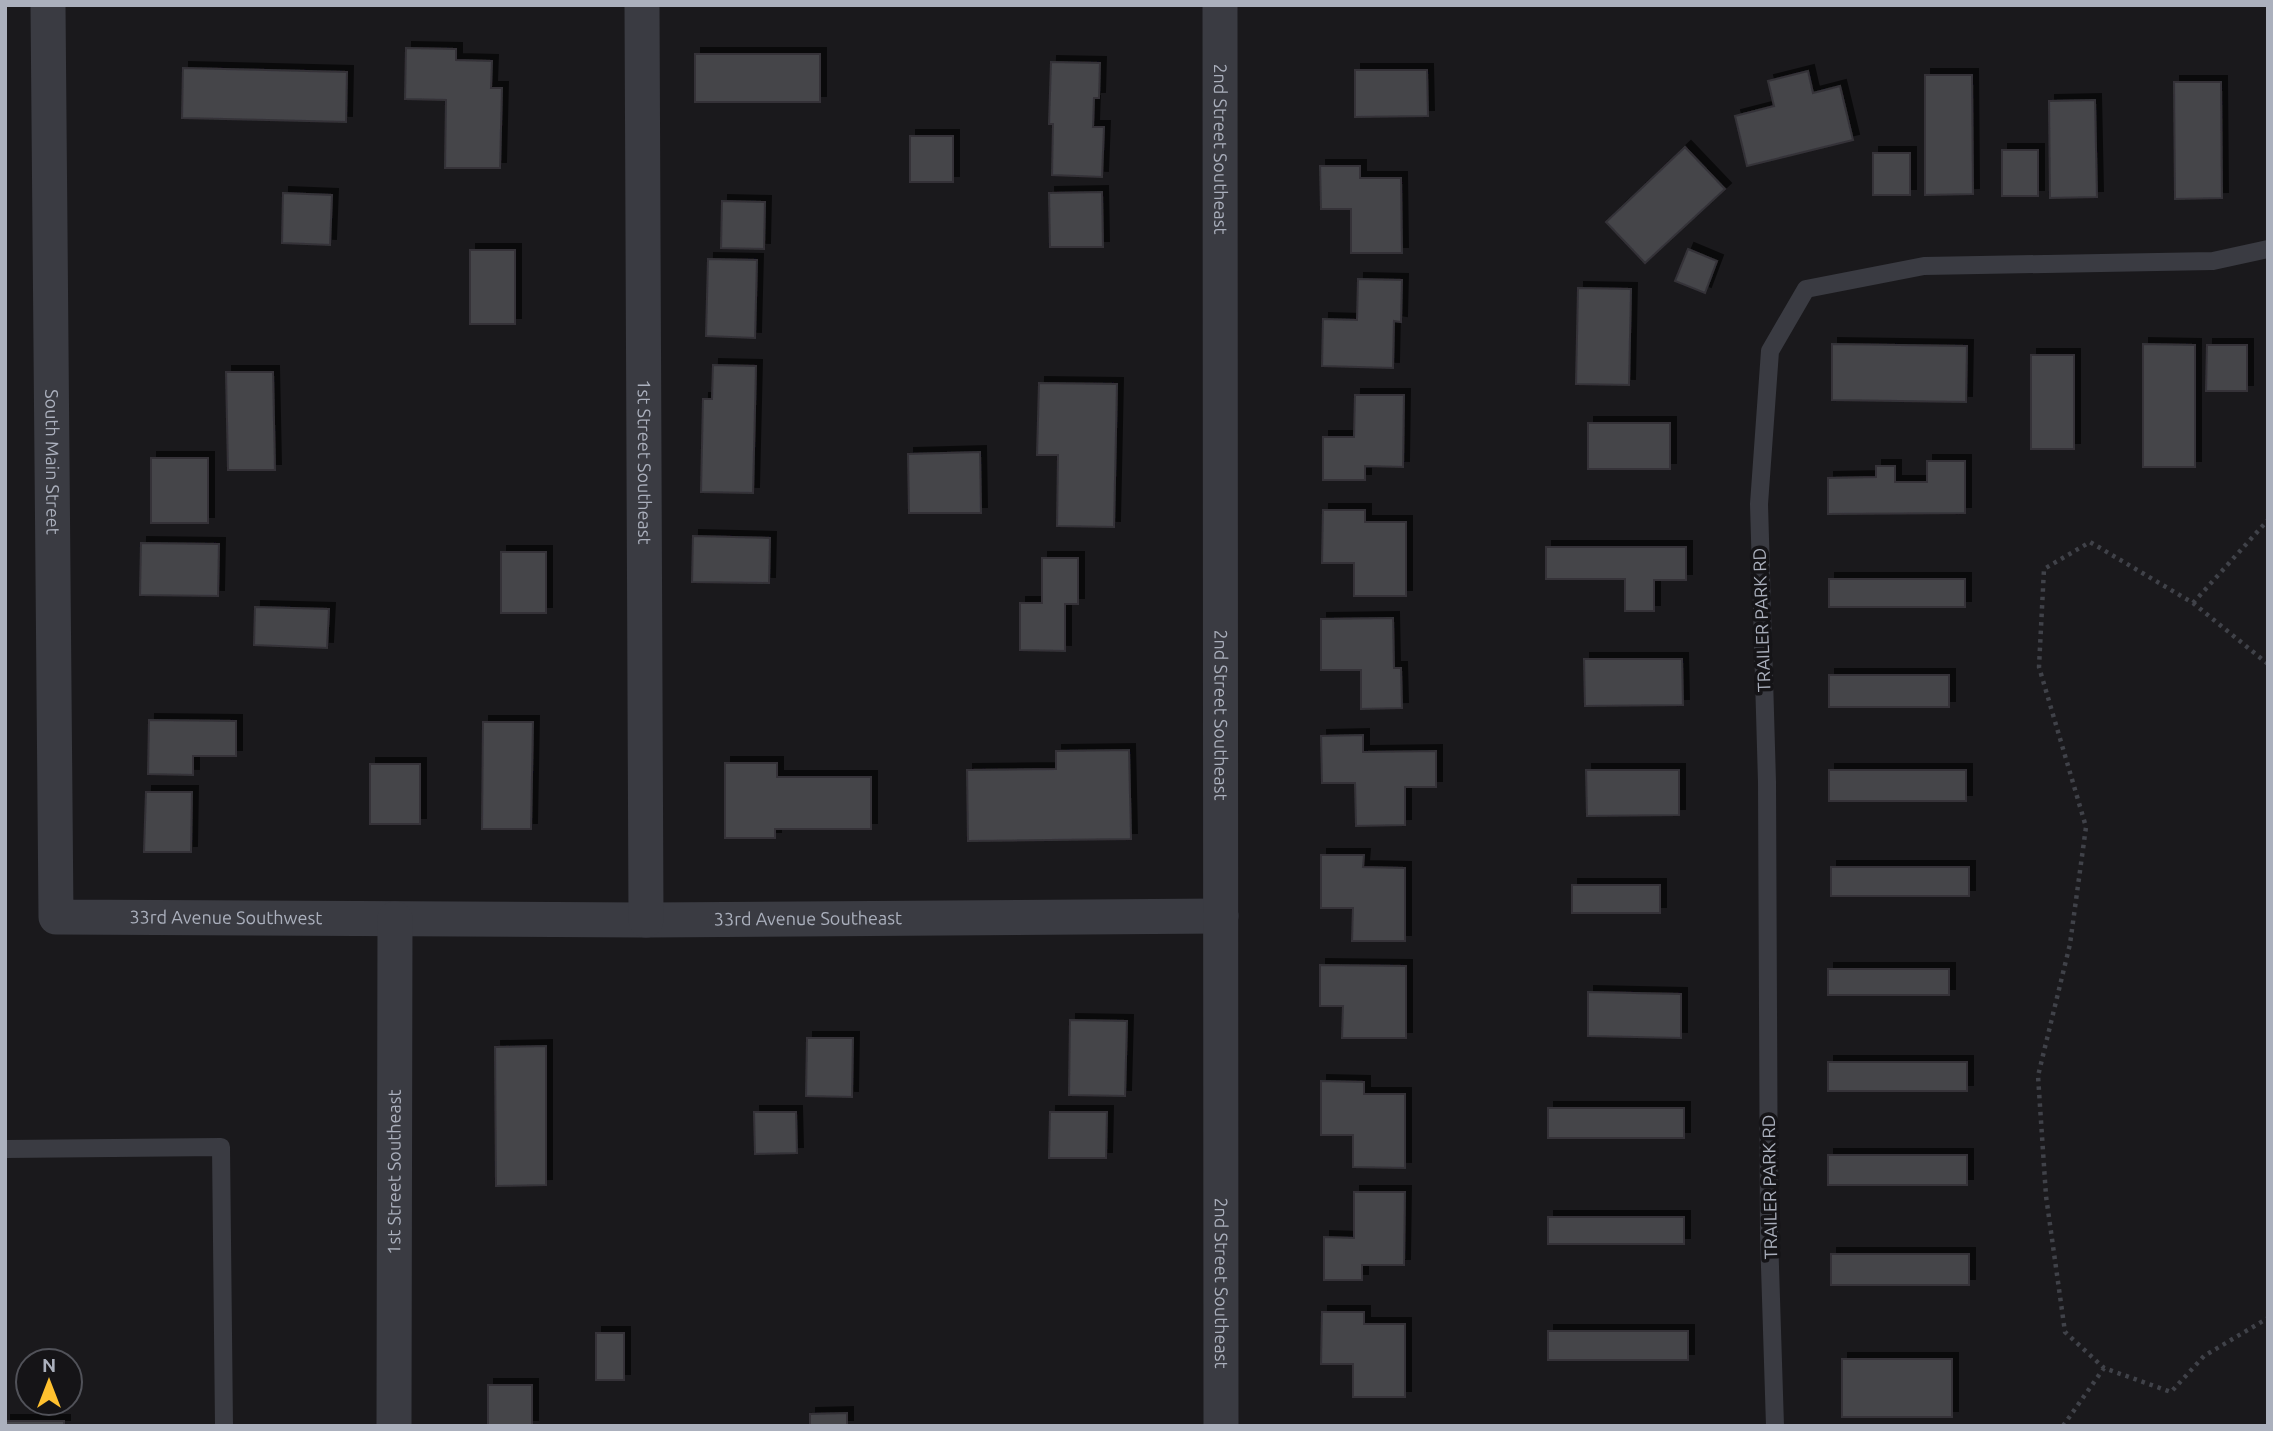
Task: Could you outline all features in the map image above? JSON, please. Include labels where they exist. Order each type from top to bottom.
[{"type":"street","name":"South Main Street","points":[[48,5],[56,917]]},
{"type":"street","name":"1st Street Southeast","points":[[642,5],[646,920]]},
{"type":"street","name":"2nd Street Southeast","points":[[1220,5],[1221,1426]]},
{"type":"street","name":"33rd Avenue Southeast","points":[[395,919],[1221,916]]},
{"type":"street","name":"33rd Avenue Southwest","points":[[56,917],[395,919]]},
{"type":"street","name":"1st Street Southeast","points":[[394,1426],[395,919]]},
{"type":"lane","name":"TRAILER PARK RD","points":[[1775,1426],[1769,1222],[1767,782],[1759,504],[1770,351],[1806,289],[1924,267],[2213,261],[2268,249]]},
{"type":"lane","points":[[5,1149],[221,1147],[224,1426]]},
{"type":"path","points":[[2193,603],[2268,520]]},
{"type":"path","points":[[2268,664],[2193,603],[2090,542],[2044,569],[2039,667],[2086,827],[2070,944],[2038,1076],[2046,1195],[2065,1332],[2104,1368],[2171,1392],[2204,1356],[2268,1318]]},
{"type":"path","points":[[2063,1426],[2104,1368]]},
{"type":"building","points":[[406,48],[456,49],[456,60],[492,61],[491,88],[502,88],[500,168],[445,168],[446,100],[405,99]]},
{"type":"building","points":[[695,54],[820,54],[820,102],[695,102]]},
{"type":"building","points":[[1051,62],[1100,63],[1099,98],[1094,98],[1093,127],[1104,127],[1102,177],[1052,175],[1053,124],[1049,124]]},
{"type":"building","points":[[183,68],[347,72],[346,122],[182,118]]},
{"type":"building","points":[[1355,70],[1427,70],[1428,116],[1355,117]]},
{"type":"building","points":[[1808,71],[1813,93],[1840,86],[1853,140],[1747,166],[1735,116],[1774,106],[1768,81]]},
{"type":"building","points":[[1925,75],[1972,75],[1973,194],[1925,195]]},
{"type":"building","points":[[2174,82],[2221,82],[2222,198],[2175,199]]},
{"type":"building","points":[[2095,100],[2097,197],[2050,198],[2049,101]]},
{"type":"building","points":[[910,136],[953,136],[953,182],[910,182]]},
{"type":"building","points":[[1685,147],[1725,189],[1645,263],[1606,222]]},
{"type":"building","points":[[2002,150],[2038,150],[2038,196],[2002,196]]},
{"type":"building","points":[[1873,153],[1910,153],[1910,195],[1873,195]]},
{"type":"building","points":[[1320,166],[1360,166],[1360,178],[1401,178],[1402,253],[1351,253],[1351,209],[1321,209]]},
{"type":"building","points":[[1102,192],[1103,247],[1050,247],[1049,193]]},
{"type":"building","points":[[283,193],[332,195],[330,245],[282,243]]},
{"type":"building","points":[[722,201],[765,202],[764,249],[721,248]]},
{"type":"building","points":[[1688,249],[1717,261],[1705,293],[1675,281]]},
{"type":"building","points":[[470,250],[515,250],[515,324],[470,324]]},
{"type":"building","points":[[708,259],[757,260],[755,338],[706,336]]},
{"type":"building","points":[[1358,279],[1402,280],[1401,322],[1394,321],[1393,368],[1322,366],[1323,319],[1357,320]]},
{"type":"building","points":[[1578,288],[1631,289],[1629,385],[1576,384]]},
{"type":"building","points":[[1832,344],[1967,346],[1966,402],[1832,400]]},
{"type":"building","points":[[2143,344],[2195,345],[2195,467],[2143,467]]},
{"type":"building","points":[[2207,345],[2247,345],[2247,391],[2206,391]]},
{"type":"building","points":[[2031,355],[2074,355],[2074,449],[2031,449]]},
{"type":"building","points":[[713,365],[756,366],[753,493],[701,492],[703,399],[712,399]]},
{"type":"building","points":[[226,372],[273,372],[275,470],[228,470]]},
{"type":"building","points":[[1039,383],[1117,384],[1114,527],[1057,526],[1058,455],[1037,455]]},
{"type":"building","points":[[1355,395],[1404,395],[1403,467],[1365,466],[1365,480],[1323,480],[1323,437],[1354,437]]},
{"type":"building","points":[[1588,423],[1670,423],[1670,469],[1588,469]]},
{"type":"building","points":[[980,452],[981,513],[909,513],[908,454]]},
{"type":"building","points":[[151,458],[208,458],[208,523],[151,523]]},
{"type":"building","points":[[1927,461],[1965,461],[1965,513],[1828,514],[1828,478],[1876,477],[1876,466],[1895,466],[1895,482],[1927,482]]},
{"type":"building","points":[[1323,510],[1365,510],[1365,522],[1406,522],[1406,596],[1354,596],[1354,563],[1322,563]]},
{"type":"building","points":[[693,536],[770,538],[769,583],[692,582]]},
{"type":"building","points":[[141,543],[219,544],[218,596],[140,595]]},
{"type":"building","points":[[1546,547],[1686,547],[1686,580],[1654,580],[1654,611],[1625,611],[1625,579],[1546,579]]},
{"type":"building","points":[[501,552],[546,552],[546,613],[501,613]]},
{"type":"building","points":[[1042,558],[1078,558],[1078,604],[1065,604],[1065,651],[1020,650],[1020,603],[1042,603]]},
{"type":"building","points":[[1829,579],[1965,579],[1965,607],[1829,607]]},
{"type":"building","points":[[255,607],[329,609],[327,648],[254,645]]},
{"type":"building","points":[[1393,618],[1394,668],[1401,668],[1402,708],[1361,709],[1361,670],[1321,670],[1321,619]]},
{"type":"building","points":[[1584,659],[1682,659],[1683,705],[1585,706]]},
{"type":"building","points":[[1829,675],[1949,675],[1949,707],[1829,707]]},
{"type":"building","points":[[149,720],[236,721],[236,756],[193,756],[193,775],[148,774]]},
{"type":"building","points":[[483,722],[533,722],[531,829],[482,829]]},
{"type":"building","points":[[1363,735],[1363,752],[1436,751],[1436,787],[1405,787],[1405,825],[1356,826],[1355,783],[1322,783],[1321,736]]},
{"type":"building","points":[[1129,750],[1131,839],[968,841],[967,770],[1056,769],[1056,751]]},
{"type":"building","points":[[725,763],[777,763],[777,777],[871,777],[871,829],[775,829],[775,838],[725,838]]},
{"type":"building","points":[[370,764],[420,764],[420,824],[370,824]]},
{"type":"building","points":[[1586,770],[1679,770],[1679,815],[1587,816]]},
{"type":"building","points":[[1829,770],[1966,770],[1966,801],[1829,801]]},
{"type":"building","points":[[146,792],[192,792],[191,852],[144,852]]},
{"type":"building","points":[[1321,855],[1364,855],[1363,867],[1405,868],[1405,941],[1352,941],[1353,908],[1321,908]]},
{"type":"building","points":[[1831,867],[1969,867],[1969,896],[1831,896]]},
{"type":"building","points":[[1572,885],[1660,885],[1660,913],[1572,913]]},
{"type":"building","points":[[1320,965],[1406,966],[1406,1038],[1342,1038],[1343,1006],[1320,1006]]},
{"type":"building","points":[[1828,969],[1949,969],[1949,995],[1828,995]]},
{"type":"building","points":[[1588,992],[1681,994],[1681,1038],[1588,1036]]},
{"type":"building","points":[[1070,1020],[1127,1021],[1125,1096],[1069,1095]]},
{"type":"building","points":[[807,1038],[853,1038],[852,1097],[806,1096]]},
{"type":"building","points":[[546,1046],[546,1185],[496,1186],[495,1047]]},
{"type":"building","points":[[1828,1062],[1967,1062],[1967,1091],[1828,1091]]},
{"type":"building","points":[[1321,1081],[1364,1082],[1364,1094],[1405,1094],[1405,1168],[1353,1167],[1353,1135],[1321,1135]]},
{"type":"building","points":[[1548,1108],[1684,1108],[1684,1138],[1548,1138]]},
{"type":"building","points":[[754,1112],[796,1112],[797,1153],[755,1154]]},
{"type":"building","points":[[1050,1112],[1107,1112],[1106,1158],[1049,1158]]},
{"type":"building","points":[[1828,1155],[1967,1155],[1967,1185],[1828,1185]]},
{"type":"building","points":[[1354,1192],[1405,1192],[1404,1265],[1362,1265],[1362,1280],[1324,1280],[1324,1237],[1354,1238]]},
{"type":"building","points":[[1548,1217],[1684,1217],[1684,1244],[1548,1244]]},
{"type":"building","points":[[1831,1254],[1969,1254],[1969,1285],[1831,1285]]},
{"type":"building","points":[[1322,1312],[1364,1312],[1364,1324],[1405,1324],[1405,1397],[1353,1397],[1353,1364],[1321,1364]]},
{"type":"building","points":[[1548,1331],[1688,1331],[1688,1360],[1548,1360]]},
{"type":"building","points":[[596,1333],[624,1333],[624,1380],[596,1380]]},
{"type":"building","points":[[1842,1359],[1952,1359],[1952,1417],[1842,1417]]},
{"type":"building","points":[[488,1385],[532,1385],[532,1426],[488,1426]]},
{"type":"building","points":[[847,1413],[847,1426],[810,1426],[810,1414]]},
{"type":"building","points":[[5,1421],[64,1421],[64,1426],[5,1426]]}]
